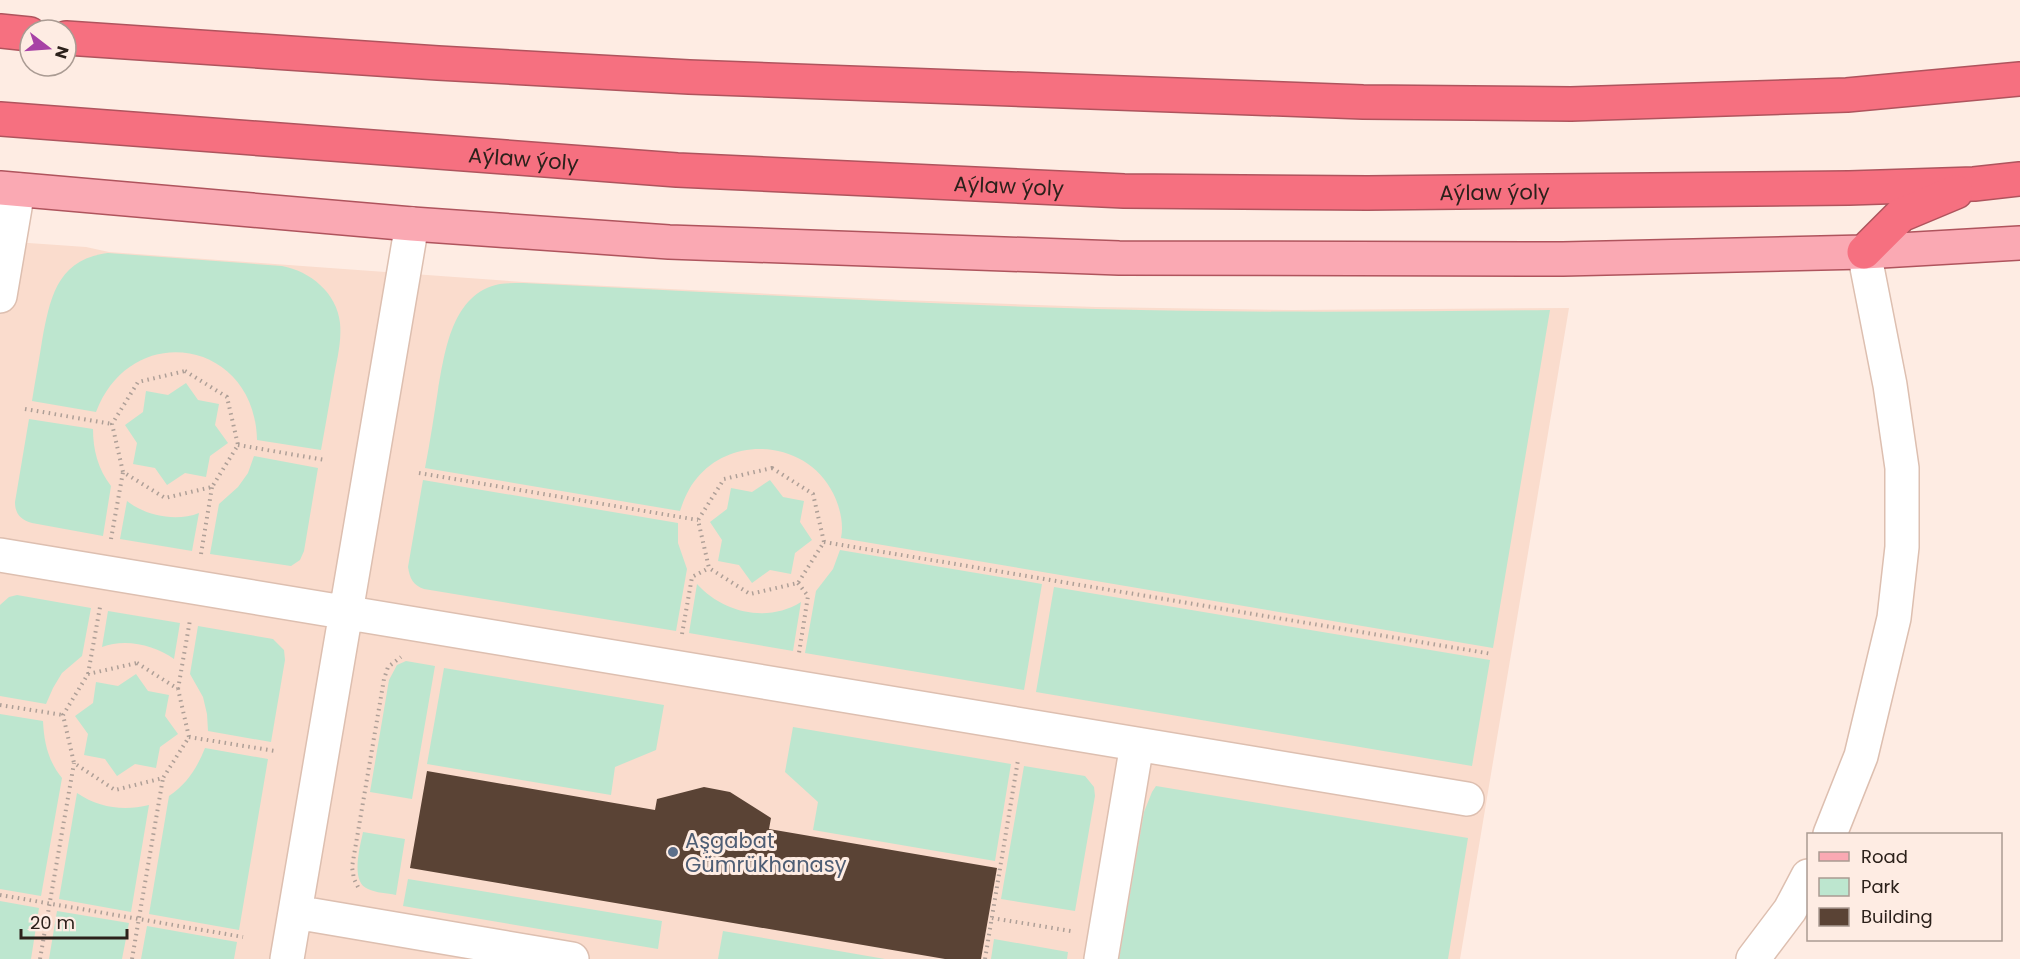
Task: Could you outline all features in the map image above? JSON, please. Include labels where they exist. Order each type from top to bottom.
[{"type":"highway","points":[[0,31],[18,33]]},
{"type":"highway","points":[[78,39],[689,77],[1363,102],[1571,104],[1836,96],[2020,79]]},
{"type":"highway","name":"Aýlaw ýoly","points":[[0,119],[676,170],[1124,191],[1379,193],[1849,188],[1974,184],[2020,179]]},
{"type":"highway","points":[[1864,252],[1901,215],[1974,184]]},
{"type":"main road","points":[[9,189],[412,224],[669,242],[1119,258],[1563,259],[1864,252],[2020,243]]},
{"type":"lane","points":[[0,296],[9,189]]},
{"type":"lane","points":[[287,959],[412,224]]},
{"type":"lane","points":[[1830,833],[1861,756],[1894,618],[1902,547],[1902,468],[1890,385],[1864,252]]},
{"type":"lane","points":[[0,555],[1467,799]]},
{"type":"lane","points":[[1101,959],[1137,744]]},
{"type":"lane","points":[[1753,959],[1790,910],[1807,880]]},
{"type":"lane","points":[[295,912],[493,952],[572,959]]},
{"type":"path","points":[[111,542],[123,472],[112,424],[138,382],[185,371],[227,397],[238,445],[212,487],[200,557]]},
{"type":"path","points":[[25,409],[112,424]]},
{"type":"path","points":[[238,445],[325,460]]},
{"type":"path","points":[[772,468],[813,494],[824,542],[798,583],[750,594],[709,568],[698,520],[724,479],[772,468]]},
{"type":"path","points":[[123,472],[165,498],[212,487]]},
{"type":"path","points":[[418,473],[698,520]]},
{"type":"path","points":[[824,542],[1491,654]]},
{"type":"path","points":[[682,638],[692,577],[709,568]]},
{"type":"path","points":[[798,583],[808,596],[798,658]]},
{"type":"path","points":[[40,959],[74,764],[63,715],[88,674],[100,604]]},
{"type":"path","points":[[132,959],[163,778],[189,737],[178,688],[190,619]]},
{"type":"path","points":[[363,893],[356,885],[352,867],[384,679],[393,661],[406,656]]},
{"type":"path","points":[[88,674],[137,663],[178,688]]},
{"type":"path","points":[[0,705],[63,715]]},
{"type":"path","points":[[189,737],[275,751]]},
{"type":"path","points":[[985,959],[1018,759],[1007,758]]},
{"type":"path","points":[[74,764],[115,790],[163,778]]},
{"type":"path","points":[[0,895],[243,936]]},
{"type":"path","points":[[992,918],[1077,932]]},
{"type":"shaded area","points":[[0,241],[86,247],[109,252],[523,282],[901,300],[1096,307],[1293,310],[1569,308],[1460,959],[0,959]]},
{"type":"green space","points":[[108,253],[282,266],[312,278],[320,285],[334,302],[340,323],[338,353],[321,450],[257,440],[251,406],[236,380],[214,362],[189,353],[162,353],[136,363],[113,382],[96,412],[32,401],[45,325],[59,283],[77,263]]},
{"type":"green space","points":[[523,283],[1096,309],[1323,312],[1550,310],[1493,648],[841,538],[842,521],[838,504],[821,476],[806,463],[789,454],[770,450],[750,450],[730,454],[712,464],[692,485],[680,511],[425,468],[444,358],[461,311],[471,299],[484,290],[500,284]]},
{"type":"green space","points":[[186,383],[198,400],[219,404],[215,425],[228,443],[210,456],[206,477],[185,473],[167,485],[155,468],[133,464],[137,443],[125,425],[143,412],[146,391],[168,395]]},
{"type":"green space","points":[[29,419],[93,429],[97,459],[111,486],[103,536],[32,523],[17,513],[15,502]]},
{"type":"green space","points":[[254,456],[318,468],[304,551],[300,560],[291,566],[210,554],[219,504],[238,487],[248,473]]},
{"type":"green space","points":[[423,480],[678,523],[678,543],[687,569],[676,631],[417,586],[411,578],[408,567]]},
{"type":"green space","points":[[770,480],[783,497],[804,501],[800,522],[812,540],[795,553],[791,574],[770,570],[752,583],[739,565],[718,561],[722,540],[710,522],[727,509],[731,488],[752,492]]},
{"type":"green space","points":[[127,501],[152,514],[162,516],[181,517],[199,513],[192,551],[120,539]]},
{"type":"green space","points":[[840,550],[1042,584],[1024,690],[805,653],[816,591],[833,569]]},
{"type":"green space","points":[[697,584],[720,602],[746,612],[774,612],[801,602],[793,651],[689,633]]},
{"type":"green space","points":[[1054,587],[1490,660],[1472,766],[1036,692]]},
{"type":"green space","points":[[17,595],[91,608],[82,656],[62,673],[46,704],[0,696],[0,605],[9,597]]},
{"type":"green space","points":[[108,611],[180,623],[174,659],[140,644],[120,643],[102,647]]},
{"type":"green space","points":[[198,626],[273,639],[284,650],[285,660],[271,742],[208,731],[203,697],[190,674]]},
{"type":"green space","points":[[406,661],[435,666],[412,799],[370,792],[389,680],[397,665]]},
{"type":"green space","points":[[444,668],[664,705],[656,750],[615,767],[611,795],[427,764]]},
{"type":"green space","points":[[136,674],[148,691],[169,695],[165,716],[178,734],[160,747],[156,768],[135,764],[117,776],[105,759],[84,755],[88,734],[75,716],[93,703],[96,682],[118,686]]},
{"type":"green space","points":[[0,714],[43,721],[48,751],[53,765],[62,778],[41,896],[0,889]]},
{"type":"green space","points":[[793,727],[1011,764],[995,861],[813,830],[818,802],[785,772]]},
{"type":"green space","points":[[205,748],[268,759],[239,930],[149,914],[169,796],[191,775]]},
{"type":"green space","points":[[1024,766],[1085,776],[1094,787],[1095,796],[1075,911],[1001,899]]},
{"type":"green space","points":[[1156,786],[1468,838],[1448,959],[1119,959],[1144,812]]},
{"type":"green space","points":[[77,793],[94,802],[112,807],[130,808],[149,805],[131,912],[59,899]]},
{"type":"green space","points":[[363,832],[405,839],[396,895],[378,892],[362,885],[359,879],[358,864]]},
{"type":"green space","points":[[408,879],[662,921],[658,949],[403,906]]},
{"type":"green space","points":[[0,901],[39,908],[31,959],[0,959]]},
{"type":"green space","points":[[57,911],[129,923],[122,959],[49,959]]},
{"type":"green space","points":[[147,926],[237,942],[234,959],[141,959]]},
{"type":"green space","points":[[723,931],[885,959],[718,959]]},
{"type":"green space","points":[[994,939],[1068,952],[1067,959],[991,959]]},
{"type":"building","points":[[427,771],[655,810],[657,799],[704,787],[730,792],[771,818],[769,829],[997,868],[981,959],[945,959],[410,868]]},
{"type":"place","name":"Aşgabat Gümrükhanasy","points":[[673,852]]}]
